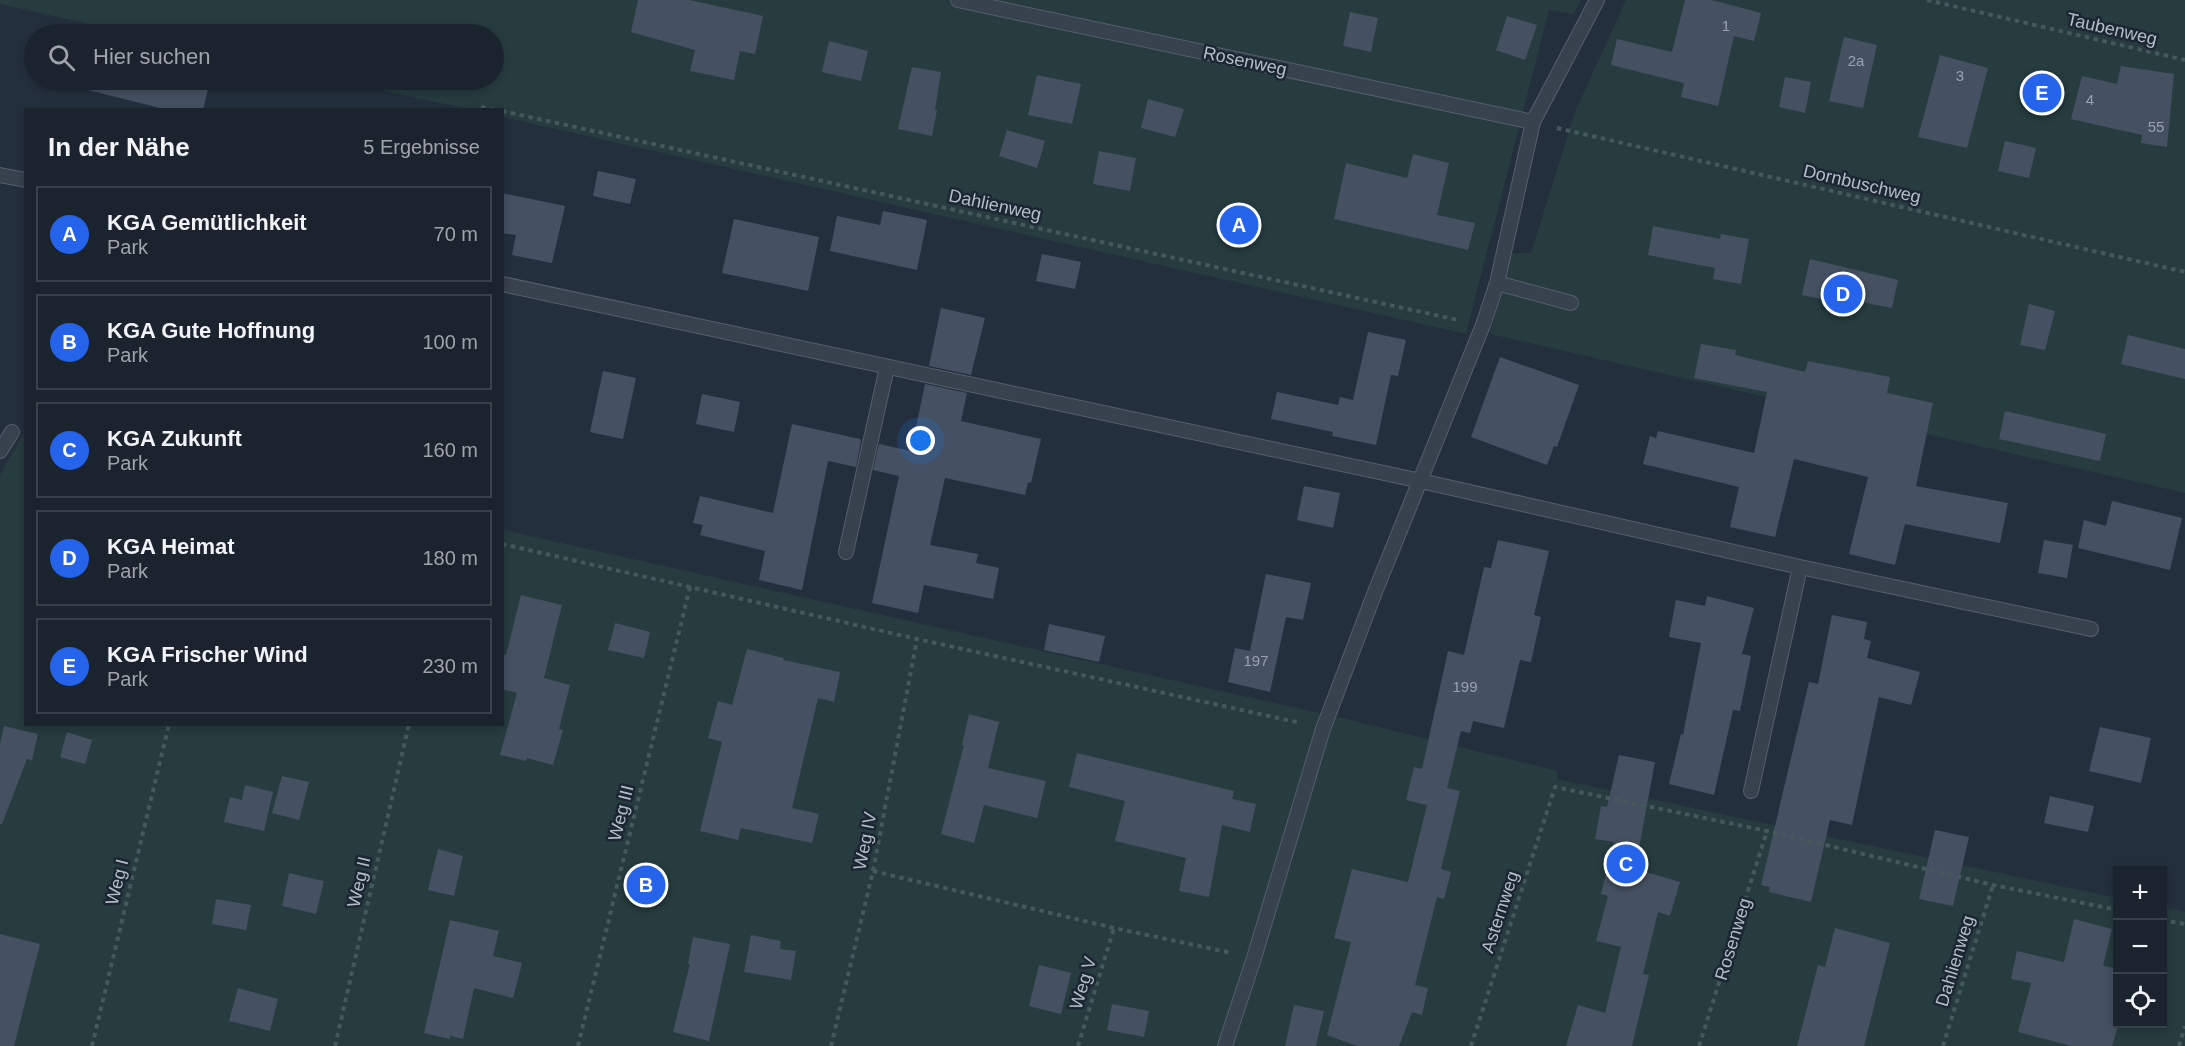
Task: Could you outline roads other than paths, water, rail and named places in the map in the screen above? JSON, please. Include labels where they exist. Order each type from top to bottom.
[{"type":"lane","name":"Rosenweg","points":[[958,0],[1533,122]]},
{"type":"lane","points":[[1225,1046],[1323,729],[1375,592],[1483,326],[1497,283],[1533,122],[1597,0]]},
{"type":"lane","points":[[0,175],[24,180]]},
{"type":"lane","points":[[1497,283],[1571,303]]},
{"type":"lane","points":[[504,284],[1421,481],[1800,567],[2091,629]]},
{"type":"lane","points":[[846,552],[887,367]]},
{"type":"lane","points":[[0,451],[12,432]]},
{"type":"lane","points":[[1751,791],[1800,567]]},
{"type":"place","name":"KGA Frischer Wind","points":[[2042,93]]},
{"type":"place","name":"KGA Gemütlichkeit","points":[[1239,225]]},
{"type":"place","name":"KGA Heimat","points":[[1843,294]]},
{"type":"place","name":"KGA Zukunft","points":[[1626,864]]},
{"type":"place","name":"KGA Gute Hoffnung","points":[[646,885]]}]
